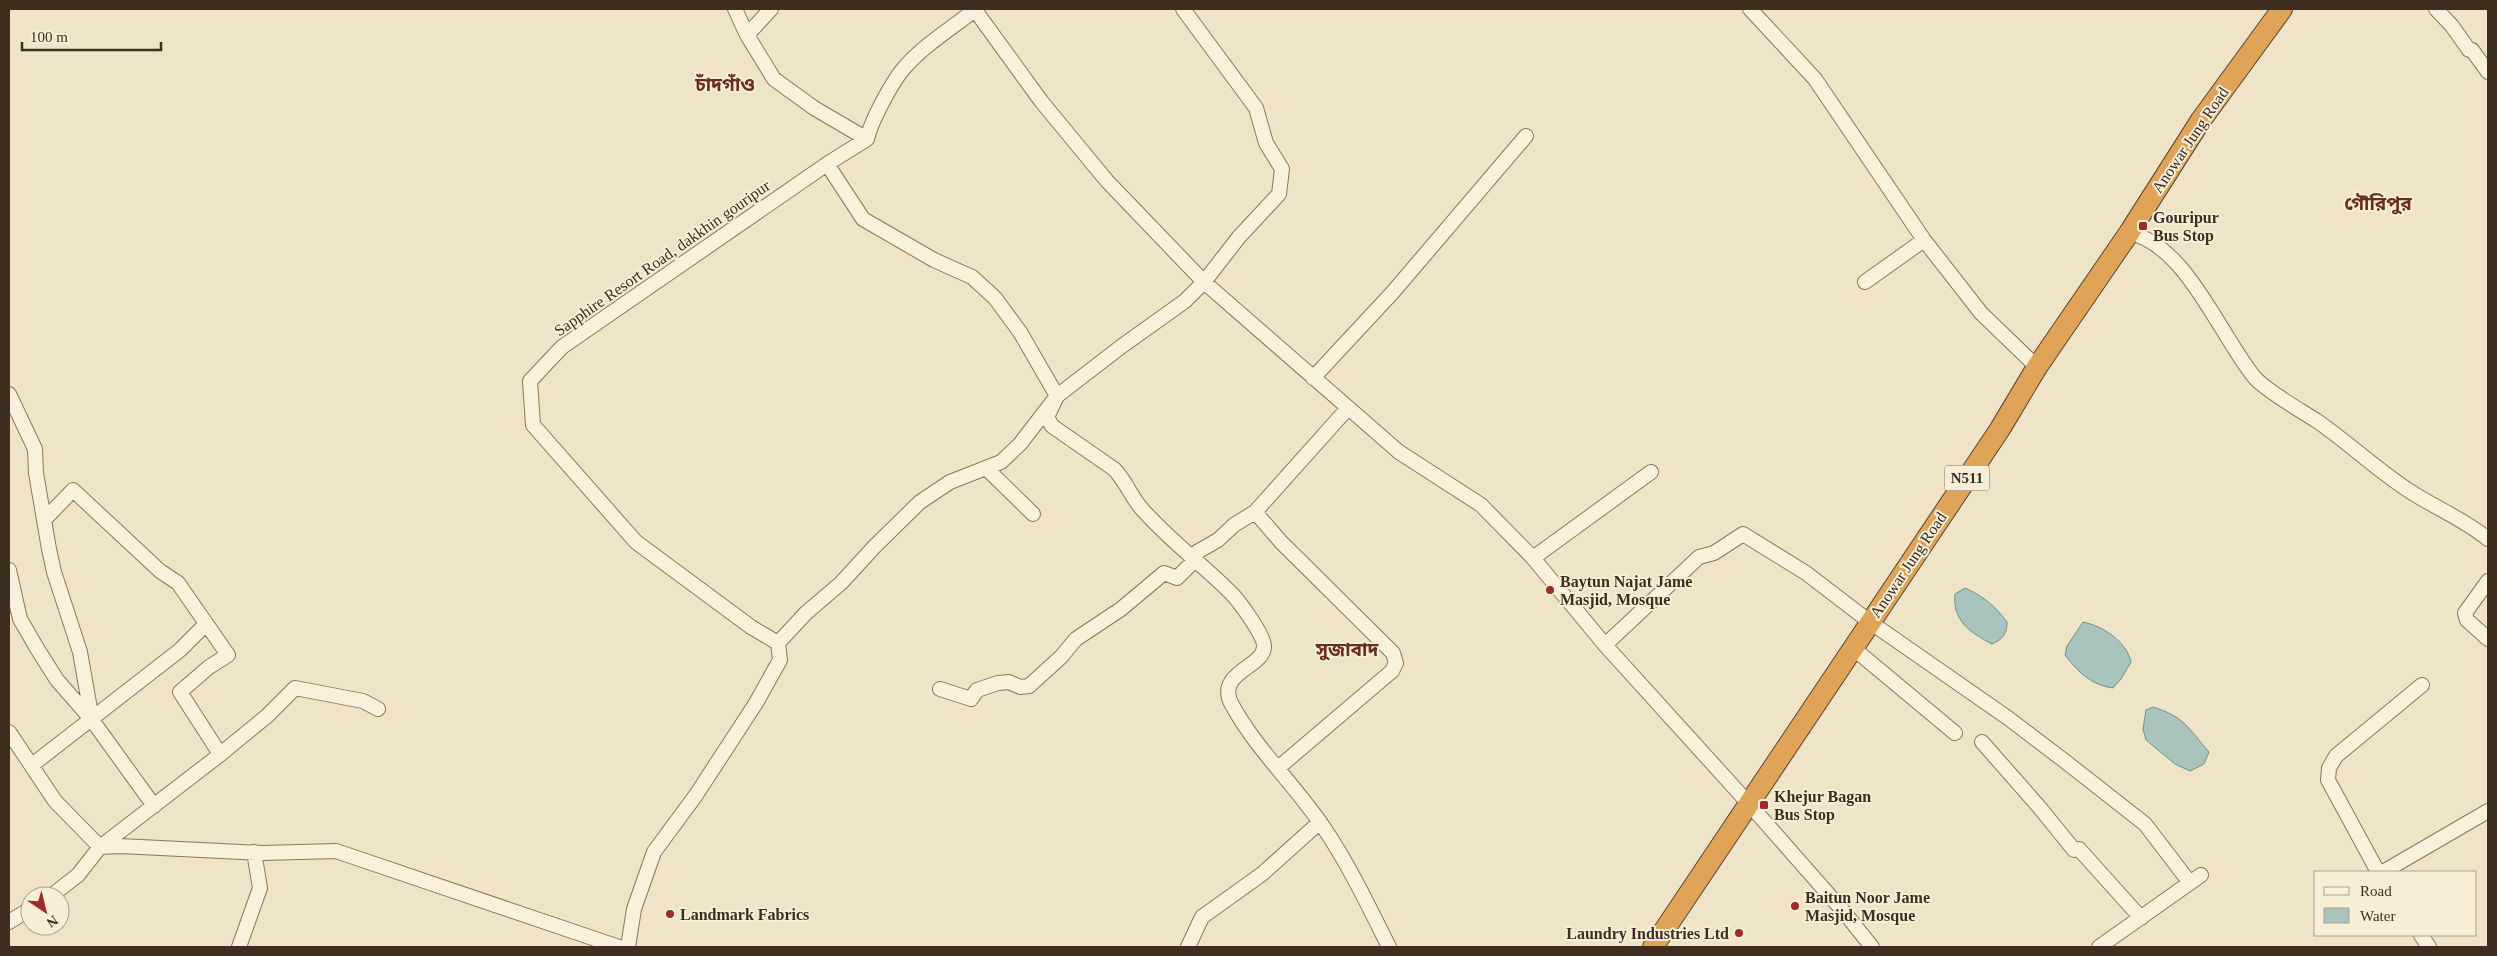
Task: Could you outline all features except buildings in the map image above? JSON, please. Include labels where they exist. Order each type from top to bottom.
[{"type":"highway","name":"Anowar Jung Road","points":[[1652,947],[1750,805],[2000,429],[2037,367],[2202,120],[2282,9]]},
{"type":"street","points":[[735,9],[774,79],[814,108],[867,139],[870,125],[903,68],[946,31],[976,9],[1041,101],[1107,181],[1204,282],[1348,408],[1399,452],[1481,505],[1533,558],[1605,645],[1750,805],[1844,912],[1872,947]]},
{"type":"street","points":[[748,35],[771,9]]},
{"type":"street","points":[[628,947],[634,909],[654,852],[696,795],[756,703],[780,660],[778,643],[806,613],[841,583],[874,546],[920,502],[950,482],[1002,462],[1020,444],[1058,396],[1122,346],[1184,302],[1204,282],[1239,237],[1279,194],[1282,169],[1266,143],[1256,108],[1183,9]]},
{"type":"street","points":[[1750,9],[1815,79],[1924,240],[1981,313],[2037,367]]},
{"type":"street","points":[[2436,9],[2452,26],[2469,50],[2472,50],[2488,72]]},
{"type":"street","points":[[1314,378],[1393,292],[1526,136]]},
{"type":"street","name":"Sapphire Resort Road, dakkhin gouripur","points":[[778,643],[751,628],[636,542],[533,425],[530,381],[562,347],[827,164],[867,139]]},
{"type":"street","points":[[827,164],[863,219],[934,260],[972,277],[995,298],[1020,332],[1058,396]]},
{"type":"street","points":[[2128,233],[2143,236],[2184,272],[2216,318],[2239,357],[2257,380],[2349,443],[2409,491],[2488,539]]},
{"type":"street","points":[[1866,282],[1924,240]]},
{"type":"street","points":[[9,394],[35,449],[36,473],[54,572],[80,652],[92,720]]},
{"type":"street","points":[[1058,396],[1047,417],[1052,426],[1114,469],[1122,477],[1140,507],[1194,561],[1232,594],[1262,636],[1265,648],[1260,658],[1238,672],[1230,689],[1230,700],[1241,720],[1320,822],[1368,905],[1389,947]]},
{"type":"street","points":[[940,689],[971,699],[977,690],[998,683],[1009,682],[1020,687],[1029,686],[1061,657],[1076,639],[1121,609],[1164,573],[1177,578],[1194,561],[1197,552],[1218,540],[1234,525],[1255,512],[1348,408]]},
{"type":"street","points":[[986,468],[1033,514]]},
{"type":"street","points":[[1533,558],[1651,472]]},
{"type":"street","points":[[45,519],[73,490],[160,571],[178,583],[228,655],[208,667],[180,692],[220,754]]},
{"type":"street","points":[[1255,512],[1281,542],[1396,659],[1392,671],[1278,768]]},
{"type":"street","points":[[1605,645],[1699,557],[1714,553],[1743,534],[1806,573],[1870,622],[2008,718],[2145,824],[2196,879],[2099,947]]},
{"type":"street","points":[[9,570],[20,619],[57,680],[92,720],[154,806]]},
{"type":"street","points":[[2488,581],[2465,613],[2466,620],[2488,639]]},
{"type":"street","points":[[32,765],[121,698],[143,677],[180,650],[206,624]]},
{"type":"street","points":[[1853,648],[1955,733]]},
{"type":"street","points":[[2377,871],[2328,780],[2329,768],[2336,756],[2422,685]]},
{"type":"street","points":[[64,886],[78,875],[100,847],[267,716],[295,688],[363,700],[378,709]]},
{"type":"street","points":[[9,732],[56,801],[100,847],[120,846],[254,852],[336,851],[619,947]]},
{"type":"street","points":[[1982,742],[2074,850],[2079,850],[2141,918]]},
{"type":"street","points":[[2386,871],[2488,811]]},
{"type":"street","points":[[1188,947],[1202,917],[1262,874],[1320,822]]},
{"type":"street","points":[[239,947],[260,888],[254,852]]},
{"type":"street","points":[[9,922],[20,915]]},
{"type":"street","points":[[2422,936],[2429,947]]},
{"type":"water","points":[[1965,588],[1988,602],[2007,622],[2005,633],[1996,642],[1992,644],[1977,635],[1964,625],[1960,619],[1955,603],[1955,594]]},
{"type":"water","points":[[2083,622],[2098,627],[2113,636],[2129,655],[2131,662],[2113,688],[2098,684],[2086,677],[2065,655],[2067,646]]},
{"type":"water","points":[[2153,707],[2172,715],[2185,724],[2209,752],[2204,764],[2190,771],[2175,764],[2146,740],[2143,729],[2146,710]]},
{"type":"place","name":"Gouripur Bus Stop","points":[[2143,226]]},
{"type":"place","name":"Baytun Najat Jame Masjid, Mosque","points":[[1550,590]]},
{"type":"place","name":"Khejur Bagan Bus Stop","points":[[1764,805]]},
{"type":"place","name":"Baitun Noor Jame Masjid, Mosque","points":[[1795,906]]},
{"type":"place","name":"Landmark Fabrics","points":[[670,914]]},
{"type":"place","name":"Laundry Industries Ltd","points":[[1739,933]]},
{"type":"district","name":"চাঁদগাঁও","points":[[725,84]]},
{"type":"district","name":"গৌরিপুর","points":[[2378,203]]},
{"type":"district","name":"সুজাবাদ","points":[[1347,649]]}]
